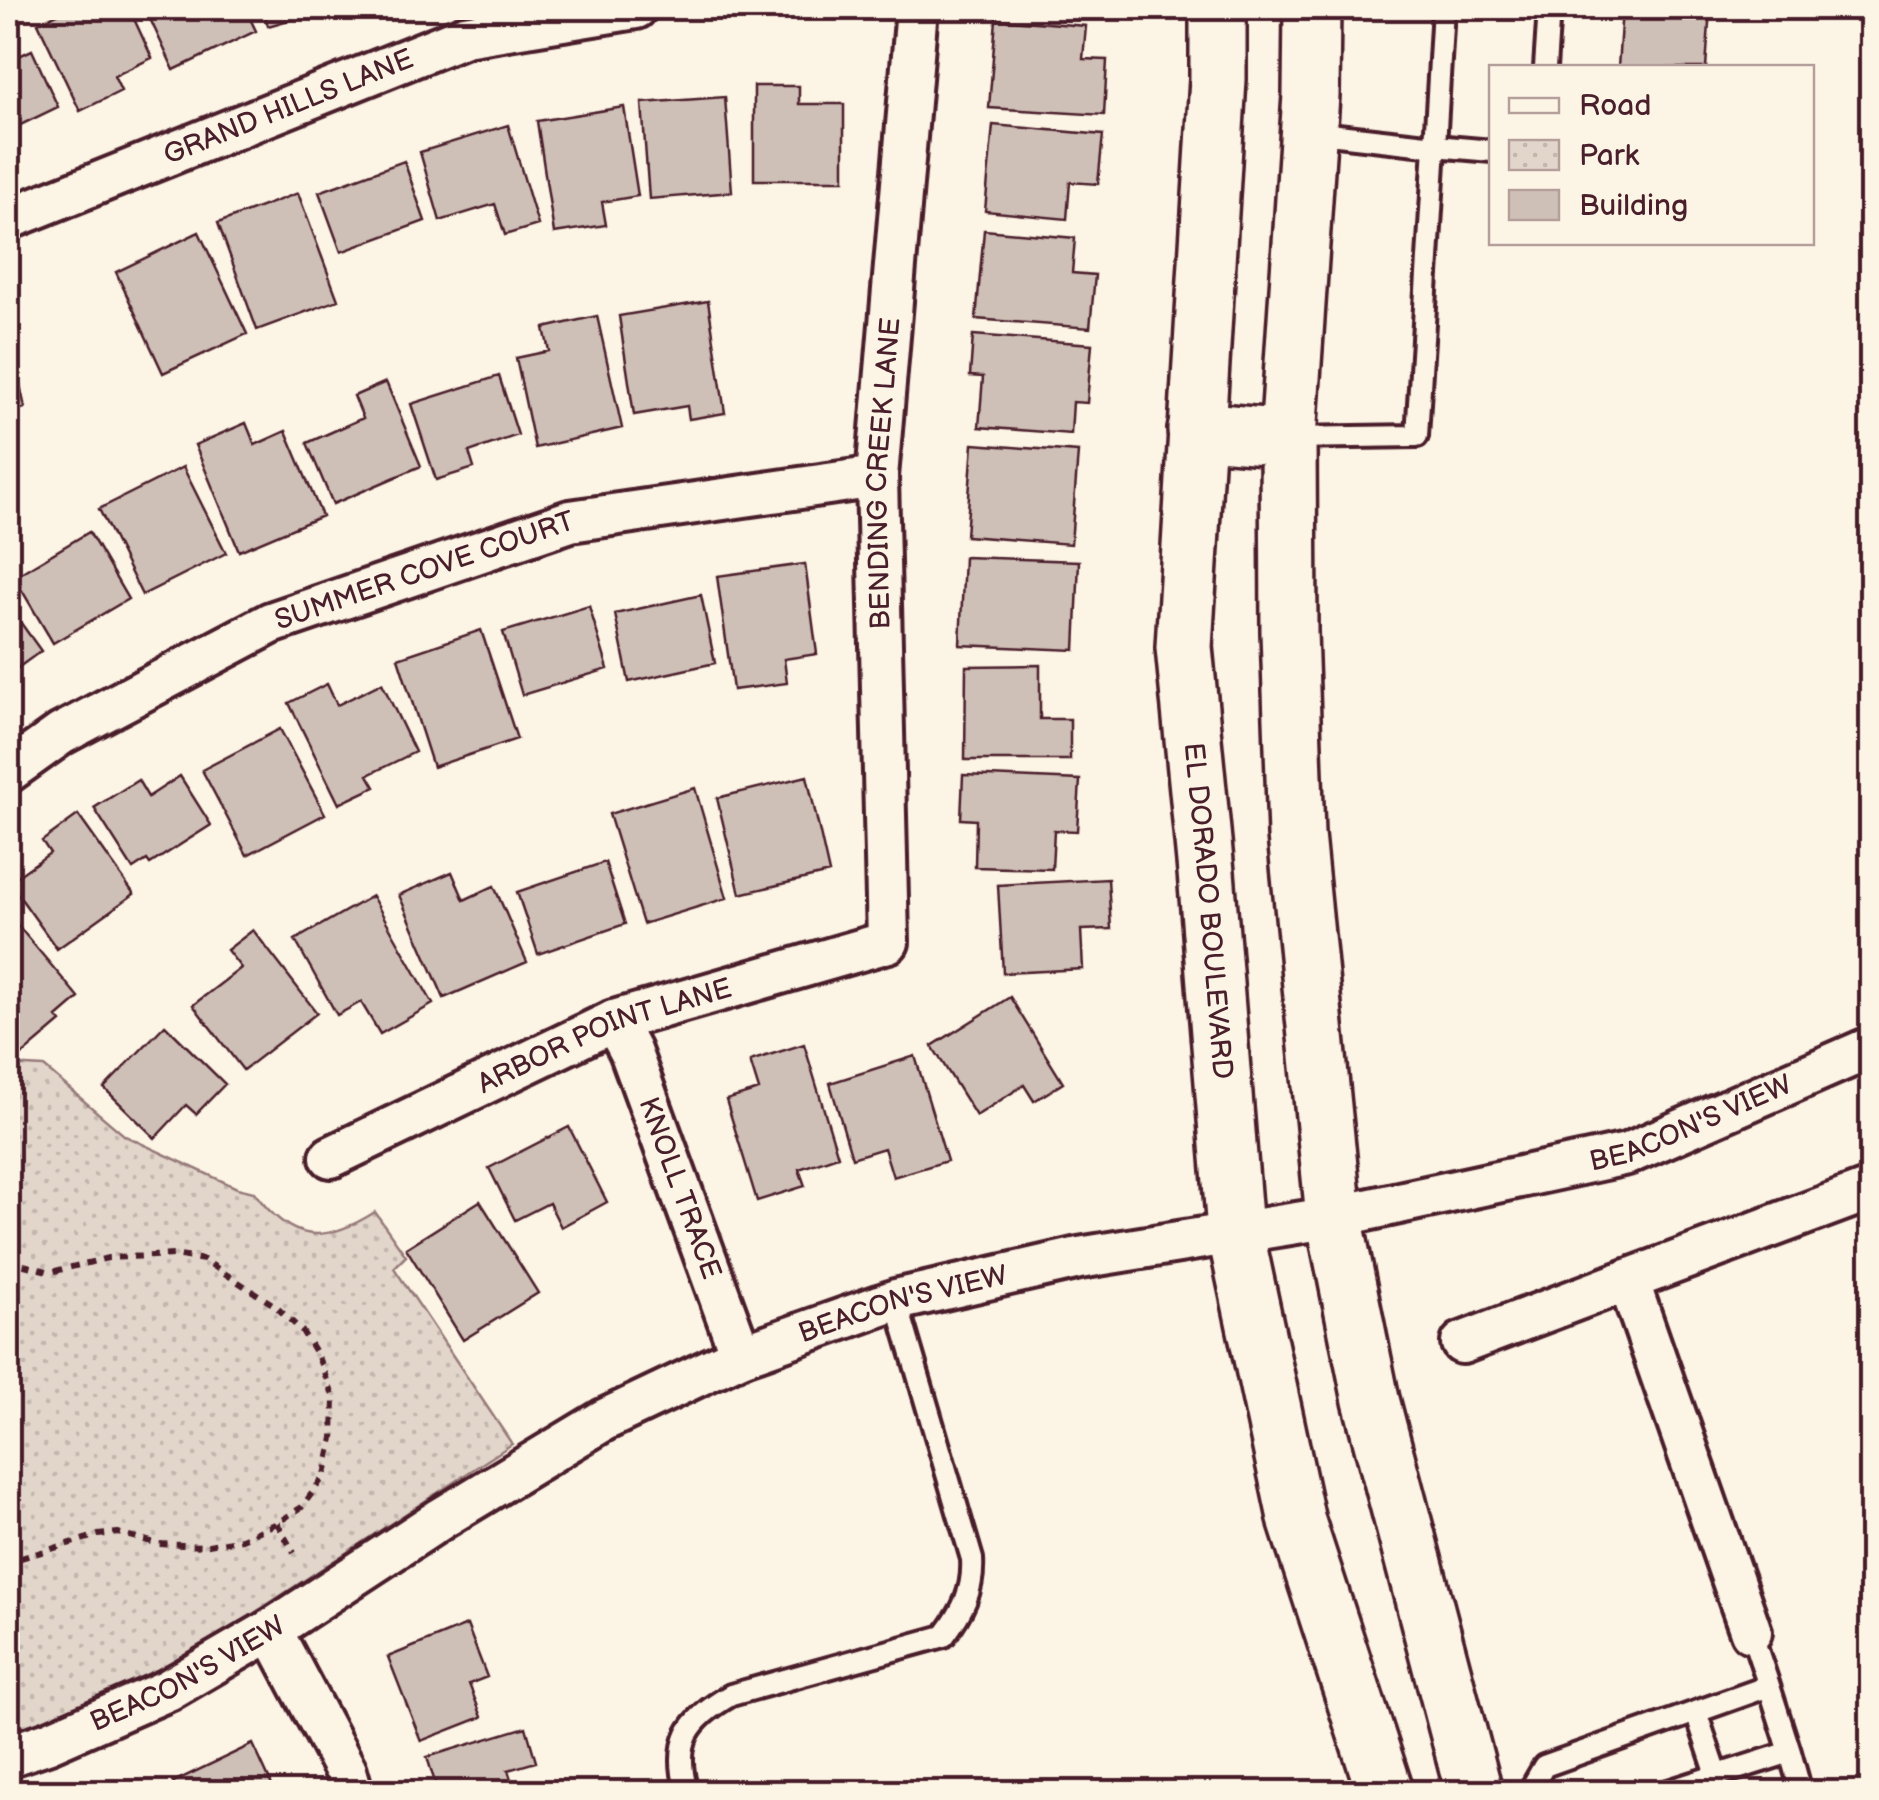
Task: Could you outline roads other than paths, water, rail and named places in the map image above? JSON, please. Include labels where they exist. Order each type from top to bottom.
[{"type":"main road","name":"EL DORADO BOULEVARD","points":[[1218,8],[1218,78],[1184,647],[1234,1231],[1298,1522],[1385,1792]]},
{"type":"main road","points":[[1312,8],[1309,131],[1288,438],[1296,835],[1334,1216],[1384,1452],[1474,1792]]},
{"type":"main road","points":[[1196,430],[1288,438]]},
{"type":"street","name":"GRAND HILLS LANE","points":[[8,219],[465,36],[636,8]]},
{"type":"street","name":"BENDING CREEK LANE","points":[[888,942],[877,477],[917,8]]},
{"type":"street","name":"SUMMER COVE COURT","points":[[8,772],[61,734],[271,624],[551,528],[877,477]]},
{"type":"street","name":"ARBOR POINT LANE","points":[[332,1157],[614,1020],[888,942]]},
{"type":"street","name":"KNOLL TRACE","points":[[614,1020],[630,1052],[741,1355]]},
{"type":"street","name":"BEACON'S VIEW","points":[[8,1756],[50,1742],[168,1690],[272,1630],[442,1518],[604,1420],[741,1355],[896,1300],[1079,1258],[1472,1190],[1627,1154],[1871,1049]]},
{"type":"street","points":[[1462,1343],[1872,1189]]},
{"type":"street","points":[[1628,1280],[1751,1632]]},
{"type":"street","points":[[272,1630],[346,1772],[352,1792]]},
{"type":"lane","points":[[1288,438],[1417,436],[1443,8]]},
{"type":"lane","points":[[1545,65],[1549,8]]},
{"type":"lane","points":[[1309,131],[1489,150]]},
{"type":"lane","points":[[687,1792],[681,1769],[682,1744],[693,1722],[707,1709],[731,1694],[944,1636],[963,1610],[973,1578],[972,1560],[896,1300]]},
{"type":"lane","points":[[1751,1632],[1801,1792]]},
{"type":"lane","points":[[1529,1792],[1544,1766],[1769,1686]]},
{"type":"lane","points":[[1696,1712],[1717,1776]]},
{"type":"lane","points":[[1665,1792],[1790,1752]]}]
